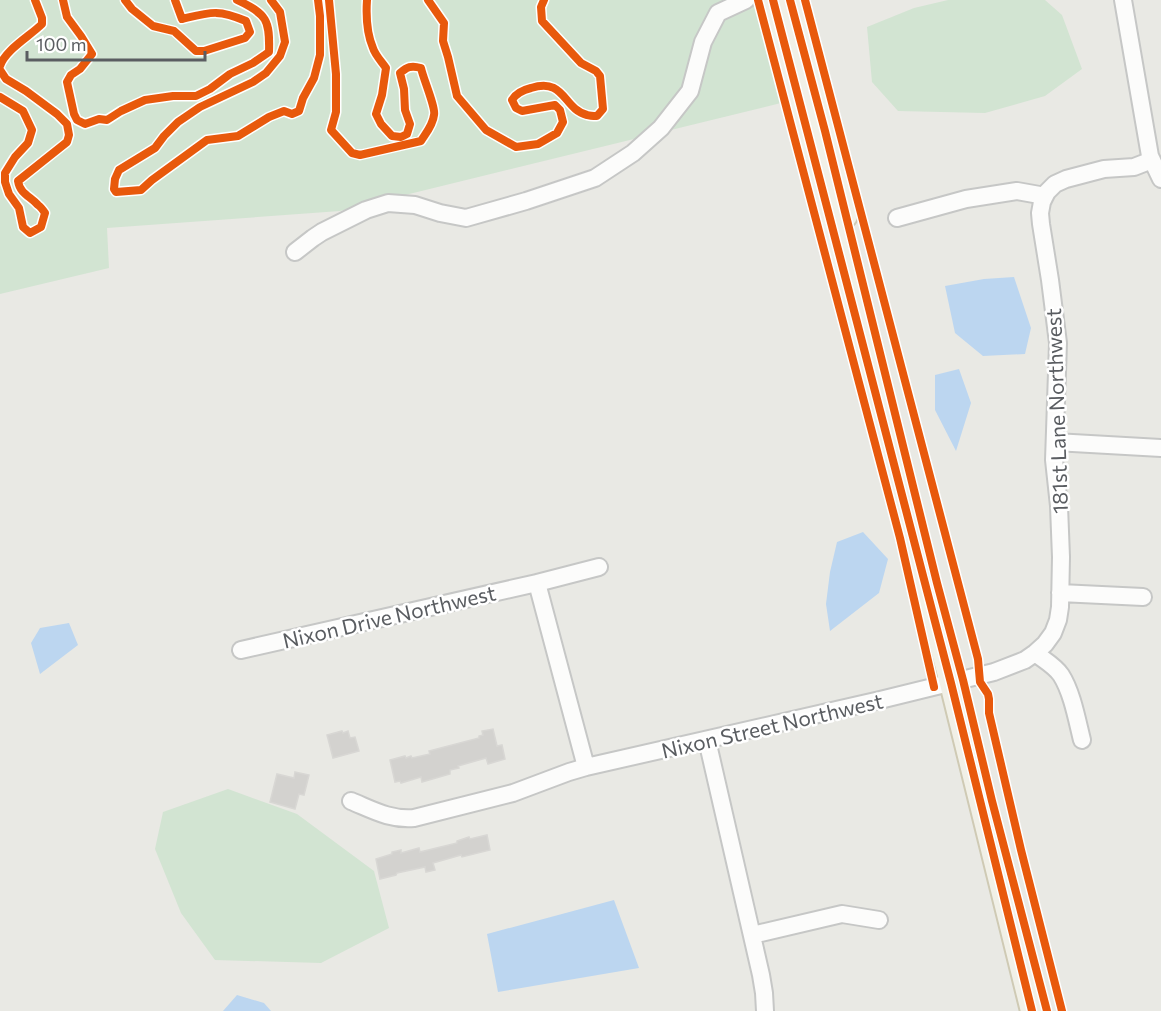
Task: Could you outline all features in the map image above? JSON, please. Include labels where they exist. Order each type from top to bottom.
[{"type":"main road","points":[[773,0],[992,801],[1047,1011]]},
{"type":"main road","points":[[790,0],[825,131],[937,583],[1032,1011]]},
{"type":"street","points":[[295,252],[322,232],[366,210],[388,202],[415,205],[466,218],[595,178],[633,153],[661,128],[690,91],[704,42],[718,13],[746,0]]},
{"type":"street","points":[[1123,0],[1152,160],[1161,179]]},
{"type":"street","points":[[897,218],[966,199],[1017,191],[1045,196],[1055,184],[1066,180],[1104,169],[1134,167],[1152,160]]},
{"type":"street","name":"181st Lane Northwest","points":[[958,681],[994,672],[1025,660],[1035,653],[1053,633],[1060,607],[1059,506],[1054,460],[1058,343],[1040,213],[1045,196]]},
{"type":"street","points":[[1055,442],[1161,448]]},
{"type":"street","name":"Nixon Drive Northwest","points":[[241,650],[537,584],[599,567]]},
{"type":"street","points":[[537,584],[586,767]]},
{"type":"street","points":[[1060,593],[1143,597]]},
{"type":"street","points":[[1035,653],[1060,675],[1068,689],[1082,740]]},
{"type":"street","name":"Nixon Street Northwest","points":[[351,801],[392,818],[414,818],[513,793],[586,767],[958,681]]},
{"type":"street","points":[[707,740],[752,935],[764,993],[765,1011]]},
{"type":"street","points":[[752,935],[842,914],[879,921]]},
{"type":"green space","points":[[0,0],[754,0],[781,103],[340,211],[107,228],[109,268],[0,294]]},
{"type":"green space","points":[[948,0],[1045,0],[1062,15],[1082,69],[1045,96],[985,113],[898,111],[872,82],[867,27],[914,8]]},
{"type":"green space","points":[[228,789],[297,814],[374,871],[389,928],[321,963],[215,960],[181,913],[155,849],[163,812]]},
{"type":"water","points":[[1014,277],[1031,328],[1025,354],[983,356],[955,333],[945,286],[984,279]]},
{"type":"water","points":[[959,369],[971,403],[956,451],[935,410],[935,375]]},
{"type":"water","points":[[863,532],[888,559],[879,593],[830,631],[826,604],[837,542]]},
{"type":"water","points":[[69,623],[78,645],[40,674],[31,643],[40,628]]},
{"type":"water","points":[[614,900],[639,968],[498,992],[487,934]]},
{"type":"water","points":[[237,995],[264,1003],[271,1011],[223,1011]]},
{"type":"building","points":[[493,729],[497,746],[502,745],[505,759],[488,764],[486,758],[458,766],[459,768],[450,770],[450,774],[422,782],[421,777],[401,783],[400,781],[395,782],[390,760],[430,754],[429,751],[479,738],[483,735],[482,731]]},
{"type":"building","points":[[342,731],[343,733],[348,731],[350,738],[355,737],[359,751],[333,758],[327,735]]},
{"type":"building","points":[[295,772],[309,775],[304,795],[299,794],[295,809],[270,802],[277,774],[294,778]]},
{"type":"building","points":[[487,835],[490,850],[433,863],[435,870],[426,872],[425,867],[380,879],[376,859],[392,854],[392,852],[401,850],[401,853],[419,848],[420,852],[457,843],[469,837],[470,839]]},
{"type":"cycle path","points":[[0,66],[7,54],[42,24],[35,0]]},
{"type":"cycle path","points":[[63,0],[67,17],[92,54],[67,82],[74,114],[77,120],[85,124],[99,119],[107,120],[145,100],[196,96],[269,52],[269,32],[265,19],[261,14],[237,0]]},
{"type":"cycle path","points":[[125,0],[132,9],[153,26],[174,31],[196,51],[204,51],[245,38],[250,32],[246,21],[221,13],[208,13],[182,19],[175,0]]},
{"type":"cycle path","points":[[271,0],[280,12],[285,42],[280,56],[266,73],[253,82],[200,107],[178,122],[155,148],[119,170],[115,179],[116,192],[141,190],[207,140],[238,136],[269,117],[284,111],[292,114],[299,111],[314,78],[320,55],[318,0]]},
{"type":"cycle path","points":[[329,0],[336,74],[336,112],[331,130],[352,153],[360,155],[421,141],[431,126],[434,115],[421,68],[412,67],[400,73],[404,89],[405,110],[410,124],[407,134],[401,137],[392,136],[381,124],[376,114],[382,95],[386,68],[371,43],[367,24],[367,0]]},
{"type":"cycle path","points":[[428,0],[444,23],[443,41],[457,96],[486,130],[516,147],[538,144],[557,133],[563,122],[560,110],[555,105],[522,111],[516,108],[512,100],[523,91],[542,86],[551,87],[563,95],[579,112],[597,116],[603,109],[600,76],[596,71],[581,63],[542,21],[541,7],[544,0]]},
{"type":"cycle path","points":[[758,0],[900,538],[934,687]]},
{"type":"cycle path","points":[[773,0],[951,683],[1032,1011]]},
{"type":"cycle path","points":[[790,0],[1047,1011]]},
{"type":"cycle path","points":[[805,0],[978,659],[980,682],[988,694],[989,713],[1062,1011]]},
{"type":"cycle path","points":[[0,70],[6,79],[26,91],[67,124],[69,135],[67,142],[18,181],[23,192],[45,213],[41,227],[30,233],[23,227],[19,208],[9,194],[5,173],[28,143],[32,130],[23,111],[0,97]]}]
